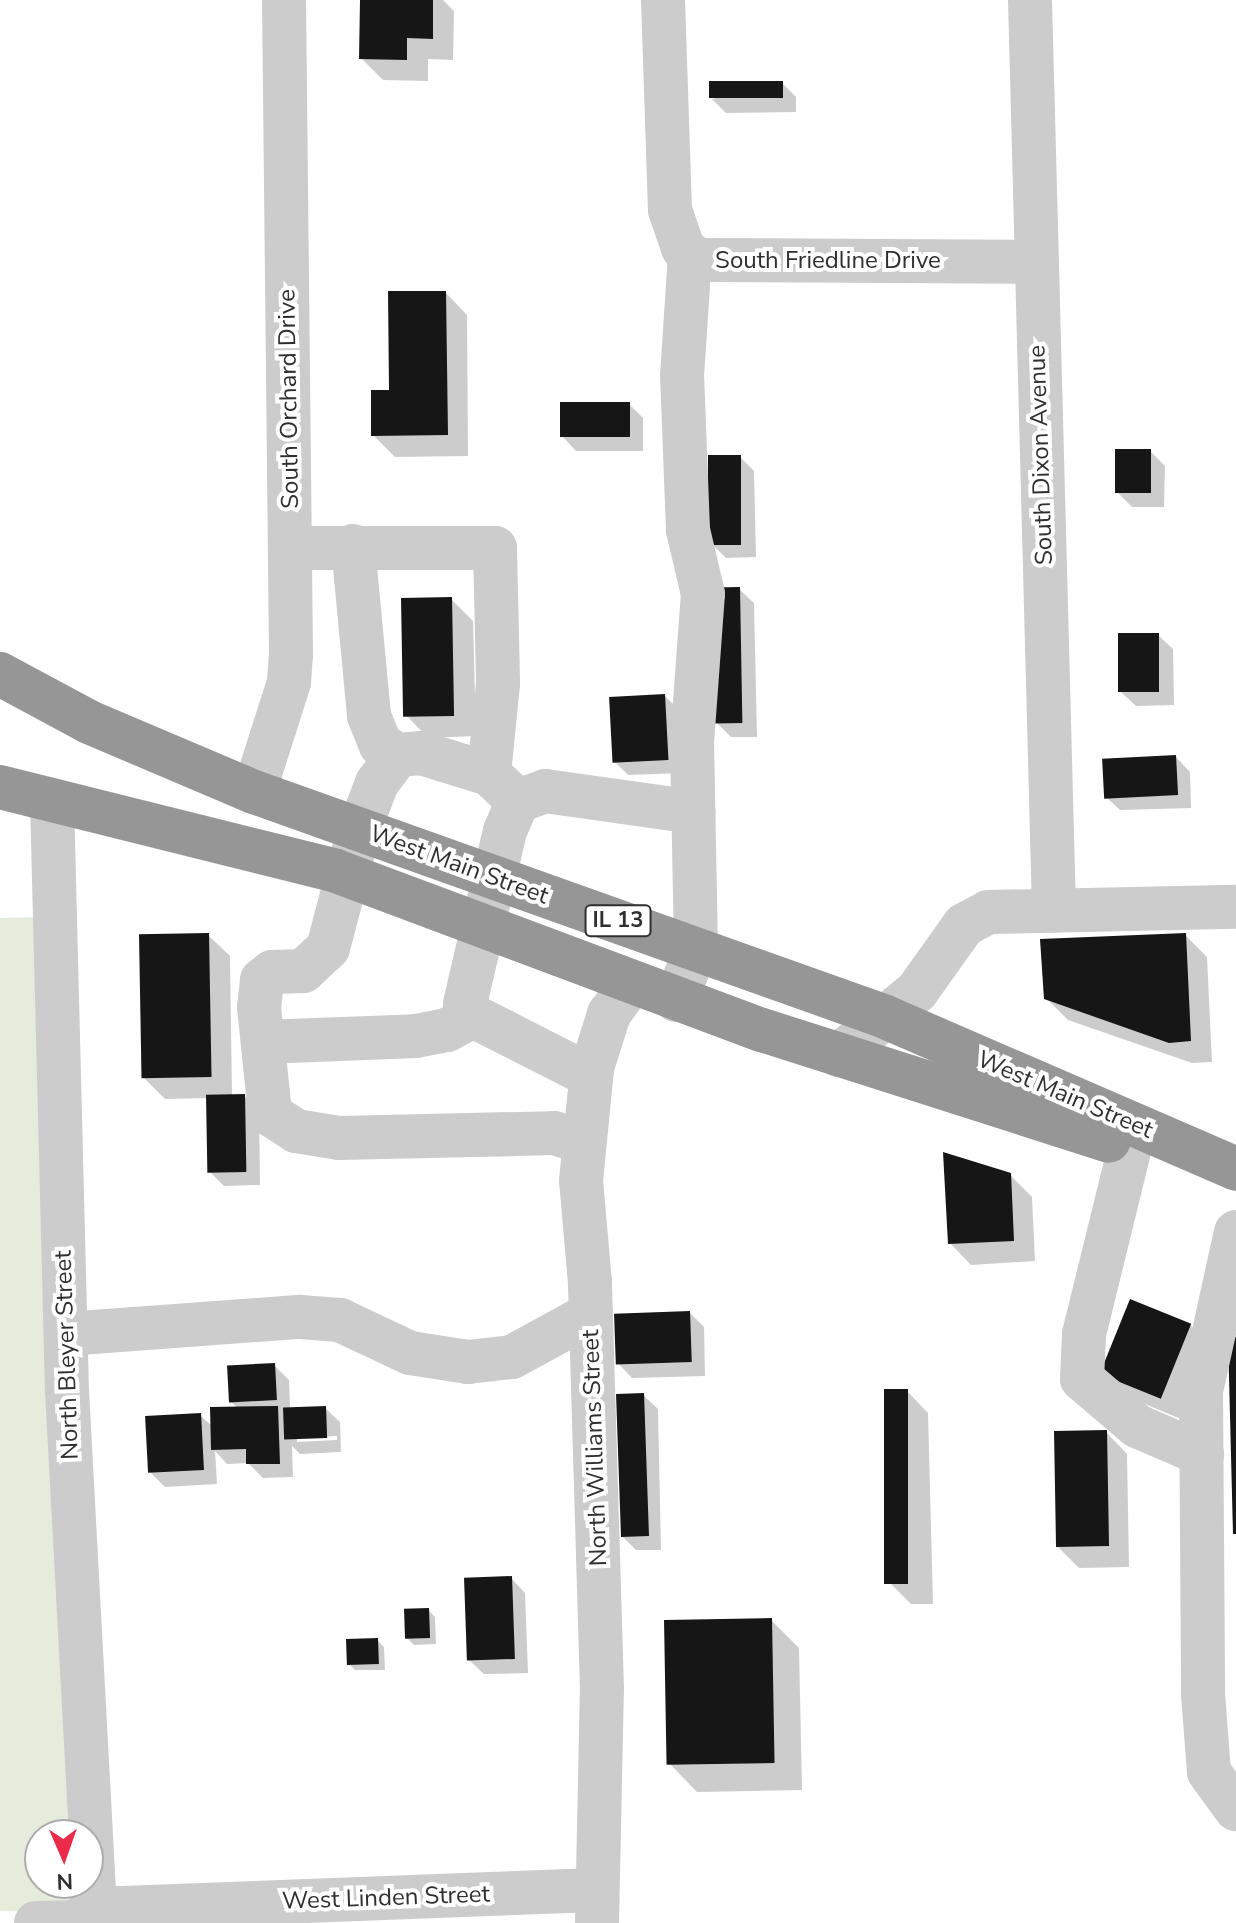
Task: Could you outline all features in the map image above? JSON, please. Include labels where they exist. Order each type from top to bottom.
[{"type":"highway","name":"West Main Street","points":[[0,674],[89,722],[254,792],[883,1016],[1236,1169]]},
{"type":"highway","name":"West Main Street","points":[[0,787],[348,876],[676,1000],[1236,1181]]},
{"type":"street","name":"South Orchard Drive","points":[[254,792],[289,682],[284,0]]},
{"type":"street","name":"South Friedline Drive","points":[[663,0],[670,210],[690,254],[697,260],[1036,262]]},
{"type":"street","name":"South Dixon Avenue","points":[[1030,0],[1054,911]]},
{"type":"street","points":[[676,1000],[696,949],[692,743],[703,594],[688,530],[682,376],[690,254]]},
{"type":"street","points":[[353,546],[369,716],[381,745],[398,755],[421,753],[504,787],[580,793],[694,812]]},
{"type":"street","points":[[290,548],[495,548],[505,831],[495,878],[479,926],[465,1004],[473,1016],[591,1076]]},
{"type":"street","points":[[398,755],[377,783],[359,830],[328,948],[303,971],[272,972],[262,980],[263,1042],[270,1114],[296,1131],[339,1138],[554,1133],[584,1142]]},
{"type":"street","name":"North Bleyer Street","points":[[52,800],[66,1334],[95,1909]]},
{"type":"street","points":[[839,1055],[917,991],[964,925],[988,912],[1236,907]]},
{"type":"street","name":"North Williams Street","points":[[597,1906],[602,1690],[591,1314],[581,1181],[591,1076],[609,1014],[631,984]]},
{"type":"street","points":[[263,1042],[416,1036],[447,1030],[473,1016]]},
{"type":"street","points":[[1130,1147],[1084,1334],[1082,1379],[1137,1426],[1202,1454]]},
{"type":"street","points":[[1236,1232],[1201,1391],[1203,1694],[1209,1772],[1236,1809]]},
{"type":"street","points":[[66,1334],[300,1317],[340,1320],[410,1353],[468,1362],[512,1357],[591,1314]]},
{"type":"street","name":"West Linden Street","points":[[36,1923],[75,1922],[95,1909],[597,1906]]},
{"type":"green space","points":[[43,917],[82,1819],[24,1819],[24,1899],[77,1899],[71,1912],[0,1911],[0,918]]},
{"type":"building","points":[[360,0],[433,0],[433,39],[407,38],[407,60],[359,59]]},
{"type":"building","points":[[709,81],[783,81],[783,98],[709,98]]},
{"type":"building","points":[[388,291],[446,291],[448,435],[371,436],[371,390],[389,390]]},
{"type":"building","points":[[560,402],[630,402],[630,437],[560,437]]},
{"type":"building","points":[[1115,449],[1151,449],[1151,493],[1115,493]]},
{"type":"building","points":[[708,455],[741,455],[741,545],[708,545]]},
{"type":"building","points":[[712,587],[740,587],[742,723],[714,723]]},
{"type":"building","points":[[452,597],[454,716],[403,717],[401,598]]},
{"type":"building","points":[[1118,633],[1159,633],[1159,692],[1118,692]]},
{"type":"building","points":[[665,694],[668,760],[613,763],[609,697]]},
{"type":"building","points":[[1176,755],[1178,795],[1104,799],[1102,759]]},
{"type":"building","points":[[209,933],[212,1077],[142,1078],[139,934]]},
{"type":"building","points":[[1186,933],[1191,1041],[1169,1043],[1044,999],[1040,939]]},
{"type":"building","points":[[245,1094],[246,1172],[207,1173],[206,1095]]},
{"type":"building","points":[[943,1152],[1011,1173],[1014,1241],[948,1244]]},
{"type":"building","points":[[1130,1299],[1191,1324],[1161,1399],[1100,1374]]},
{"type":"building","points":[[690,1311],[692,1362],[616,1365],[614,1314]]},
{"type":"building","points":[[1228,1337],[1236,1337],[1236,1534],[1233,1534]]},
{"type":"building","points":[[275,1363],[277,1400],[229,1402],[227,1366]]},
{"type":"building","points":[[884,1389],[908,1389],[908,1584],[884,1584]]},
{"type":"building","points":[[644,1393],[649,1536],[621,1537],[616,1394]]},
{"type":"building","points":[[278,1406],[280,1464],[246,1464],[246,1449],[211,1450],[210,1407]]},
{"type":"building","points":[[326,1406],[327,1438],[284,1439],[283,1408]]},
{"type":"building","points":[[201,1413],[204,1470],[148,1473],[145,1416]]},
{"type":"building","points":[[1107,1430],[1109,1546],[1056,1547],[1054,1431]]},
{"type":"building","points":[[512,1576],[515,1659],[467,1661],[464,1578]]},
{"type":"building","points":[[429,1608],[430,1638],[405,1639],[404,1609]]},
{"type":"building","points":[[772,1618],[775,1763],[667,1765],[664,1620]]},
{"type":"building","points":[[378,1638],[379,1664],[347,1665],[346,1639]]}]
